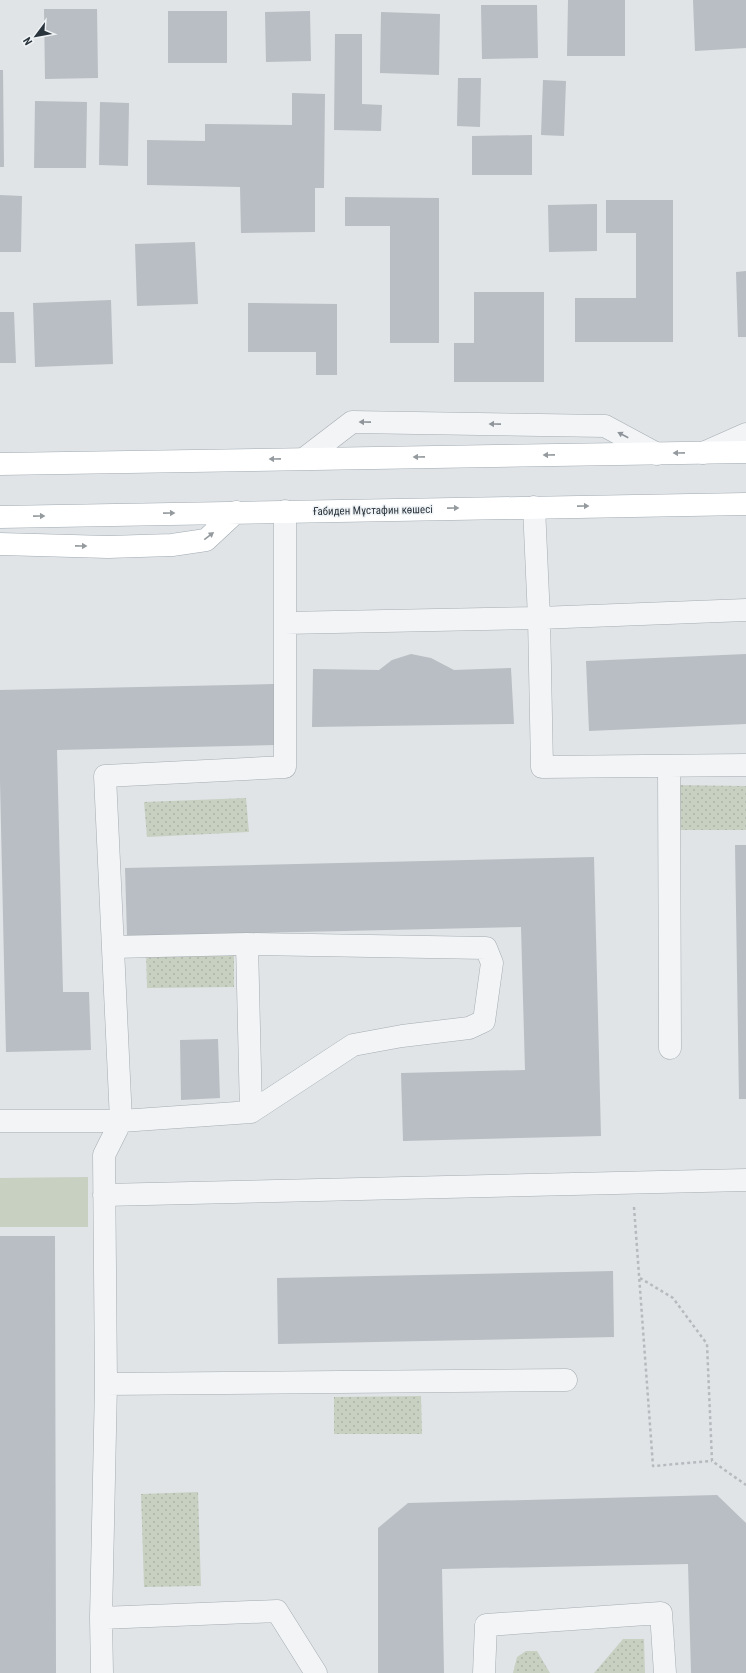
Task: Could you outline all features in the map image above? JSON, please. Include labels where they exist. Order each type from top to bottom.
[{"type":"main road","points":[[0,464],[746,452]]},
{"type":"main road","name":"Ғабиден Мұстафин көшесі","points":[[0,517],[746,504]]},
{"type":"main road","points":[[0,544],[108,547],[172,545],[206,540],[236,512]]},
{"type":"lane","points":[[305,458],[352,422],[605,426],[657,454]]},
{"type":"lane","points":[[703,453],[746,434]]},
{"type":"lane","points":[[534,507],[539,618],[542,767],[746,765]]},
{"type":"lane","points":[[102,1673],[101,1618],[106,1384],[104,1155],[121,1121],[105,776],[285,767],[284,511]]},
{"type":"lane","points":[[285,623],[539,618],[746,610]]},
{"type":"lane","points":[[669,766],[670,1048]]},
{"type":"lane","points":[[0,1121],[121,1121],[251,1112],[353,1045],[402,1036],[469,1028],[484,1021],[492,963],[486,948],[247,944],[113,947]]},
{"type":"lane","points":[[247,944],[251,1112]]},
{"type":"lane","points":[[104,1195],[746,1180]]},
{"type":"lane","points":[[106,1384],[566,1380]]},
{"type":"lane","points":[[101,1618],[277,1611],[316,1673]]},
{"type":"lane","points":[[484,1673],[486,1625],[661,1613],[665,1673]]},
{"type":"path","points":[[632,1183],[653,1466],[712,1461],[746,1485]]},
{"type":"path","points":[[639,1278],[672,1298],[707,1344],[712,1461]]},
{"type":"shaded area","points":[[672,785],[746,786],[746,830],[672,830]]},
{"type":"shaded area","points":[[246,798],[249,832],[147,837],[144,802]]},
{"type":"shaded area","points":[[234,950],[234,987],[147,988],[146,951]]},
{"type":"shaded area","points":[[88,1177],[88,1227],[0,1227],[0,1178]]},
{"type":"shaded area","points":[[421,1396],[422,1434],[334,1434],[334,1397]]},
{"type":"shaded area","points":[[198,1492],[201,1586],[144,1587],[141,1494]]},
{"type":"shaded area","points":[[623,1639],[644,1639],[645,1673],[594,1673]]},
{"type":"shaded area","points":[[526,1651],[537,1651],[550,1673],[513,1673],[517,1657]]},
{"type":"building","points":[[568,0],[625,0],[625,56],[567,56]]},
{"type":"building","points":[[693,0],[746,0],[746,48],[695,51]]},
{"type":"building","points":[[481,5],[537,5],[538,58],[482,59]]},
{"type":"building","points":[[44,9],[97,9],[98,78],[45,79]]},
{"type":"building","points":[[168,11],[227,11],[227,63],[168,63]]},
{"type":"building","points":[[310,11],[311,61],[266,62],[265,12]]},
{"type":"building","points":[[381,12],[440,14],[439,75],[380,73]]},
{"type":"building","points":[[335,34],[362,34],[362,104],[382,105],[381,131],[334,130]]},
{"type":"building","points":[[0,70],[3,70],[4,167],[0,167]]},
{"type":"building","points":[[458,78],[481,78],[480,127],[457,126]]},
{"type":"building","points":[[543,80],[566,81],[564,136],[541,135]]},
{"type":"building","points":[[292,93],[325,94],[324,188],[315,188],[315,232],[241,233],[240,187],[147,185],[147,140],[205,141],[205,124],[292,125]]},
{"type":"building","points":[[35,101],[87,102],[86,168],[34,168]]},
{"type":"building","points":[[100,102],[129,103],[128,166],[99,165]]},
{"type":"building","points":[[532,135],[532,175],[472,175],[472,136]]},
{"type":"building","points":[[0,195],[22,196],[21,252],[0,252]]},
{"type":"building","points":[[345,197],[439,198],[439,343],[390,343],[390,226],[345,226]]},
{"type":"building","points":[[606,200],[673,200],[673,342],[575,342],[575,298],[636,298],[636,233],[606,233]]},
{"type":"building","points":[[597,204],[597,251],[549,252],[548,205]]},
{"type":"building","points":[[195,242],[198,304],[137,306],[135,244]]},
{"type":"building","points":[[746,271],[746,337],[738,337],[736,272]]},
{"type":"building","points":[[474,292],[544,292],[544,382],[454,382],[454,343],[474,343]]},
{"type":"building","points":[[111,300],[113,364],[35,367],[33,303]]},
{"type":"building","points":[[248,303],[337,304],[337,375],[316,375],[316,352],[248,352]]},
{"type":"building","points":[[0,312],[14,312],[16,363],[0,363]]},
{"type":"building","points":[[411,654],[431,658],[454,670],[511,668],[514,724],[312,727],[313,669],[379,670],[392,660]]},
{"type":"building","points":[[746,654],[746,724],[589,731],[586,661]]},
{"type":"building","points":[[274,684],[276,745],[57,750],[63,992],[89,992],[91,1050],[6,1052],[0,781],[0,690]]},
{"type":"building","points":[[735,845],[746,845],[746,1099],[739,1099]]},
{"type":"building","points":[[594,857],[601,1136],[403,1141],[401,1073],[525,1070],[521,927],[127,936],[125,868]]},
{"type":"building","points":[[218,1039],[220,1098],[181,1100],[180,1040]]},
{"type":"building","points":[[0,1236],[55,1236],[56,1673],[0,1673]]},
{"type":"building","points":[[613,1271],[614,1337],[278,1344],[277,1278]]},
{"type":"building","points":[[717,1495],[746,1523],[746,1673],[691,1673],[688,1564],[442,1569],[444,1673],[378,1673],[378,1528],[408,1503]]}]
